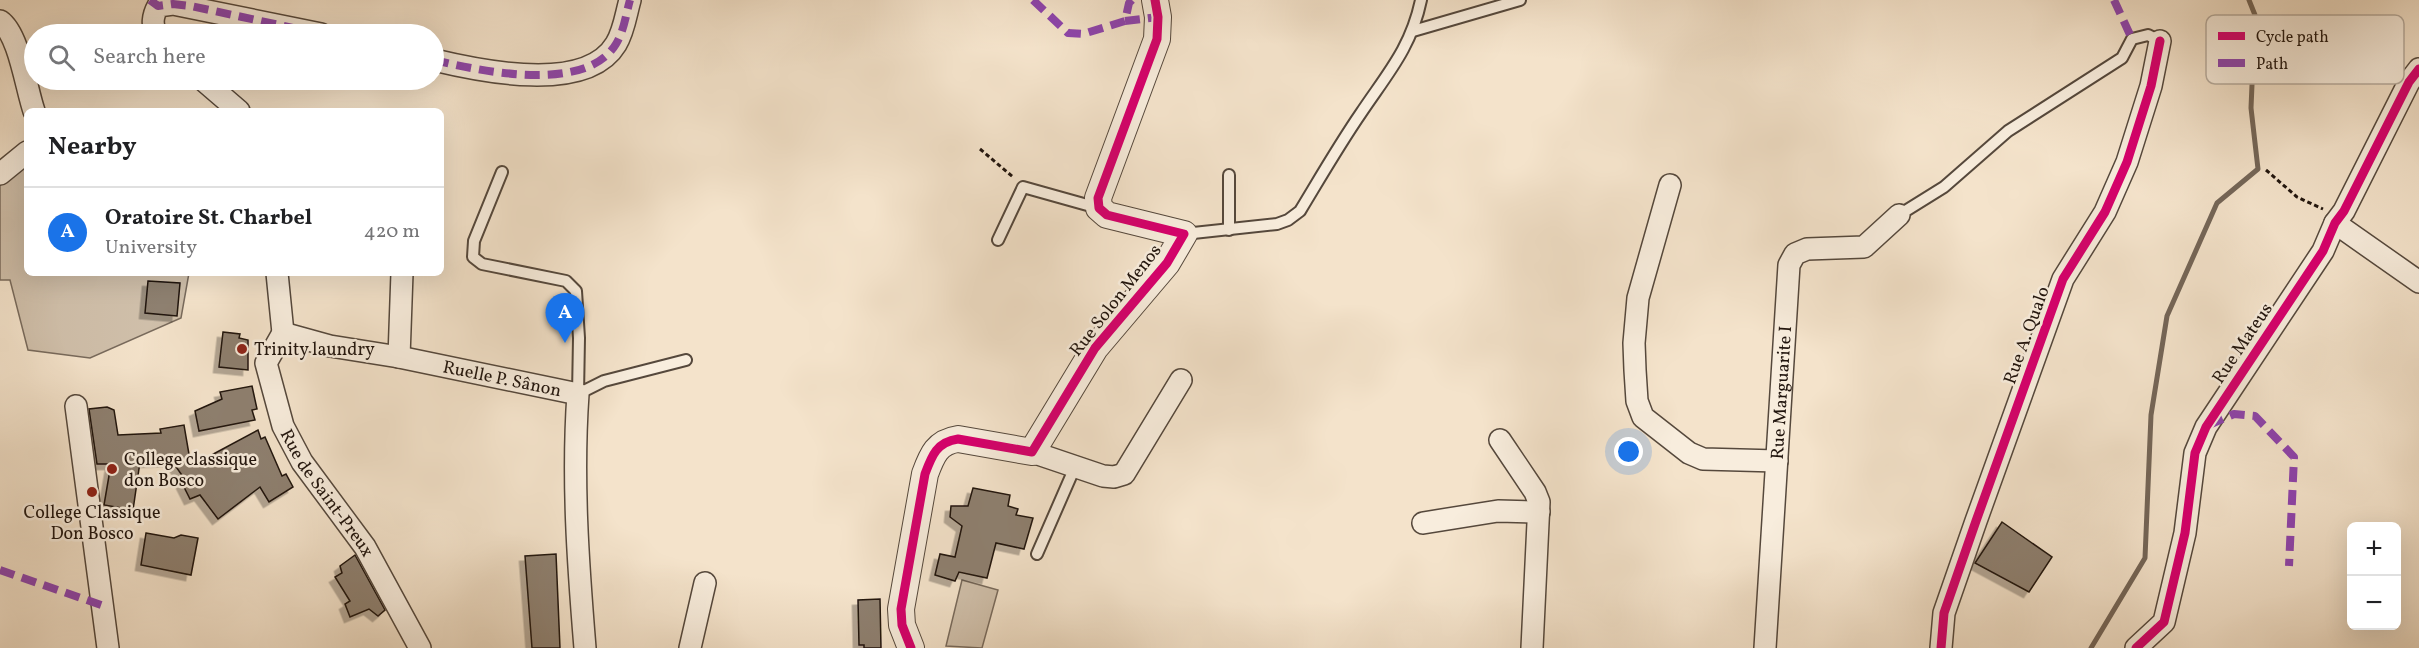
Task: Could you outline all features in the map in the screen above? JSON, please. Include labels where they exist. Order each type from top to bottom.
[{"type":"street","points":[[444,62],[509,75],[544,75],[574,71],[603,57],[615,46],[621,34],[630,0]]},
{"type":"street","points":[[1099,208],[1098,198],[1156,39],[1158,17],[1155,0]]},
{"type":"street","points":[[154,24],[154,12],[158,6],[173,4],[272,24]]},
{"type":"street","points":[[0,21],[7,26],[15,44],[24,76]]},
{"type":"street","name":"Rue A. Qualo","points":[[1941,648],[1944,613],[2063,279],[2105,212],[2127,162],[2151,86],[2160,41]]},
{"type":"street","name":"Rue Mateus","points":[[2136,648],[2164,622],[2185,533],[2194,453],[2206,427],[2323,251],[2409,82],[2419,69]]},
{"type":"street","points":[[28,90],[33,108]]},
{"type":"street","points":[[215,90],[236,108]]},
{"type":"street","points":[[0,174],[24,154]]},
{"type":"street","points":[[1670,185],[1638,298],[1634,343],[1637,401],[1643,417],[1689,453],[1703,459],[1777,461]]},
{"type":"street","name":"Rue Solon Menos","points":[[1032,452],[1095,348],[1167,263],[1184,234],[1107,215],[1099,208]]},
{"type":"street","name":"Rue Marguarite I","points":[[1765,648],[1789,265],[1795,254],[1807,249],[1864,247],[1899,215]]},
{"type":"street","points":[[2337,220],[2419,282]]},
{"type":"street","points":[[277,276],[283,333]]},
{"type":"street","points":[[399,357],[402,276]]},
{"type":"street","name":"Ruelle P. Sânon","points":[[283,333],[330,346],[399,357],[578,394],[575,441],[576,549],[585,648]]},
{"type":"street","name":"Rue de Saint-Preux","points":[[283,333],[266,363],[283,426],[302,462],[365,547],[420,648]]},
{"type":"street","points":[[910,648],[902,625],[903,595],[925,474],[939,446],[958,439],[1032,452],[1103,476],[1114,477],[1124,474],[1180,380]]},
{"type":"street","points":[[76,406],[108,648]]},
{"type":"street","points":[[1500,440],[1535,492],[1539,512],[1532,648]]},
{"type":"street","points":[[1423,523],[1498,511],[1539,512]]},
{"type":"street","points":[[690,648],[705,583]]},
{"type":"lane","points":[[1184,234],[1277,224],[1288,220],[1300,211],[1360,115],[1405,50],[1422,0]]},
{"type":"lane","points":[[1413,32],[1521,0]]},
{"type":"lane","points":[[1899,215],[1944,187],[2008,131],[2122,58],[2132,39],[2148,35],[2160,41]]},
{"type":"lane","points":[[502,172],[474,240],[473,257],[482,264],[566,281],[576,291],[579,338],[578,394],[604,381],[686,360]]},
{"type":"lane","points":[[1229,176],[1229,230]]},
{"type":"lane","points":[[998,240],[1023,187],[1099,208]]},
{"type":"lane","points":[[1037,554],[1075,466]]},
{"type":"path","points":[[980,149],[1023,187]]},
{"type":"path","points":[[2266,170],[2297,197],[2337,220]]},
{"type":"shaded area","points":[[24,165],[24,276],[188,276],[181,318],[90,358],[28,350],[10,280],[0,280],[0,183]]},
{"type":"shaded area","points":[[962,580],[998,590],[982,648],[946,646]]},
{"type":"building","points":[[148,281],[180,283],[177,316],[145,313]]},
{"type":"building","points":[[223,332],[240,334],[239,338],[248,340],[248,370],[219,367]]},
{"type":"building","points":[[252,386],[257,409],[252,410],[255,420],[199,431],[195,411],[222,399],[220,392]]},
{"type":"building","points":[[107,407],[114,410],[118,435],[161,433],[160,429],[184,425],[191,466],[258,430],[261,439],[265,437],[282,476],[286,474],[293,487],[269,502],[260,487],[218,519],[200,495],[190,499],[182,483],[186,481],[172,461],[140,462],[133,510],[104,505],[111,464],[97,464],[89,409]]},
{"type":"building","points":[[973,488],[1010,495],[1008,506],[1018,509],[1016,515],[1033,518],[1024,549],[996,543],[987,578],[959,572],[955,581],[935,575],[940,554],[955,557],[962,526],[950,517],[951,506],[968,506]]},
{"type":"building","points":[[2002,522],[2052,557],[2029,592],[1975,563]]},
{"type":"building","points":[[146,533],[174,538],[181,535],[198,538],[191,575],[141,565]]},
{"type":"building","points":[[556,554],[560,648],[532,648],[525,556]]},
{"type":"building","points":[[355,555],[385,610],[378,616],[369,609],[350,617],[345,604],[350,601],[335,577],[342,573],[340,566]]},
{"type":"building","points":[[880,599],[881,648],[864,648],[864,645],[859,645],[858,600]]},
{"type":"waterway","points":[[2249,0],[2255,15]]},
{"type":"waterway","points":[[2091,648],[2145,558],[2151,415],[2167,316],[2217,203],[2258,169],[2251,108],[2252,84]]},
{"type":"marked path","points":[[150,0],[158,6],[173,4],[191,6],[275,24]]},
{"type":"marked path","points":[[444,62],[504,73],[531,75],[557,74],[581,69],[601,59],[616,44],[623,28],[630,0]]},
{"type":"marked path","points":[[1033,0],[1068,33],[1083,34],[1125,21],[1129,3],[1132,0]]},
{"type":"marked path","points":[[2114,0],[2132,39]]},
{"type":"marked path","points":[[1125,21],[1158,17]]},
{"type":"marked path","points":[[2209,425],[2234,414],[2255,416],[2294,457],[2289,566]]},
{"type":"marked path","points":[[0,570],[104,606]]},
{"type":"cycle path","points":[[911,648],[902,625],[901,609],[925,474],[936,450],[945,443],[958,439],[1032,452],[1095,348],[1167,263],[1184,234],[1107,215],[1099,208],[1098,198],[1157,39],[1158,17],[1155,0]]},
{"type":"cycle path","points":[[1941,648],[1944,613],[2063,279],[2105,212],[2127,162],[2151,86],[2160,41]]},
{"type":"cycle path","points":[[2136,648],[2164,622],[2185,533],[2195,453],[2206,427],[2323,251],[2335,223],[2344,211],[2409,82],[2419,69]]},
{"type":"place","name":"Oratoire St. Charbel","points":[[565,343]]},
{"type":"place","name":"Trinity laundry","points":[[242,349]]},
{"type":"place","name":"College classique don Bosco","points":[[112,469]]},
{"type":"place","name":"College Classique Don Bosco","points":[[92,492]]}]
